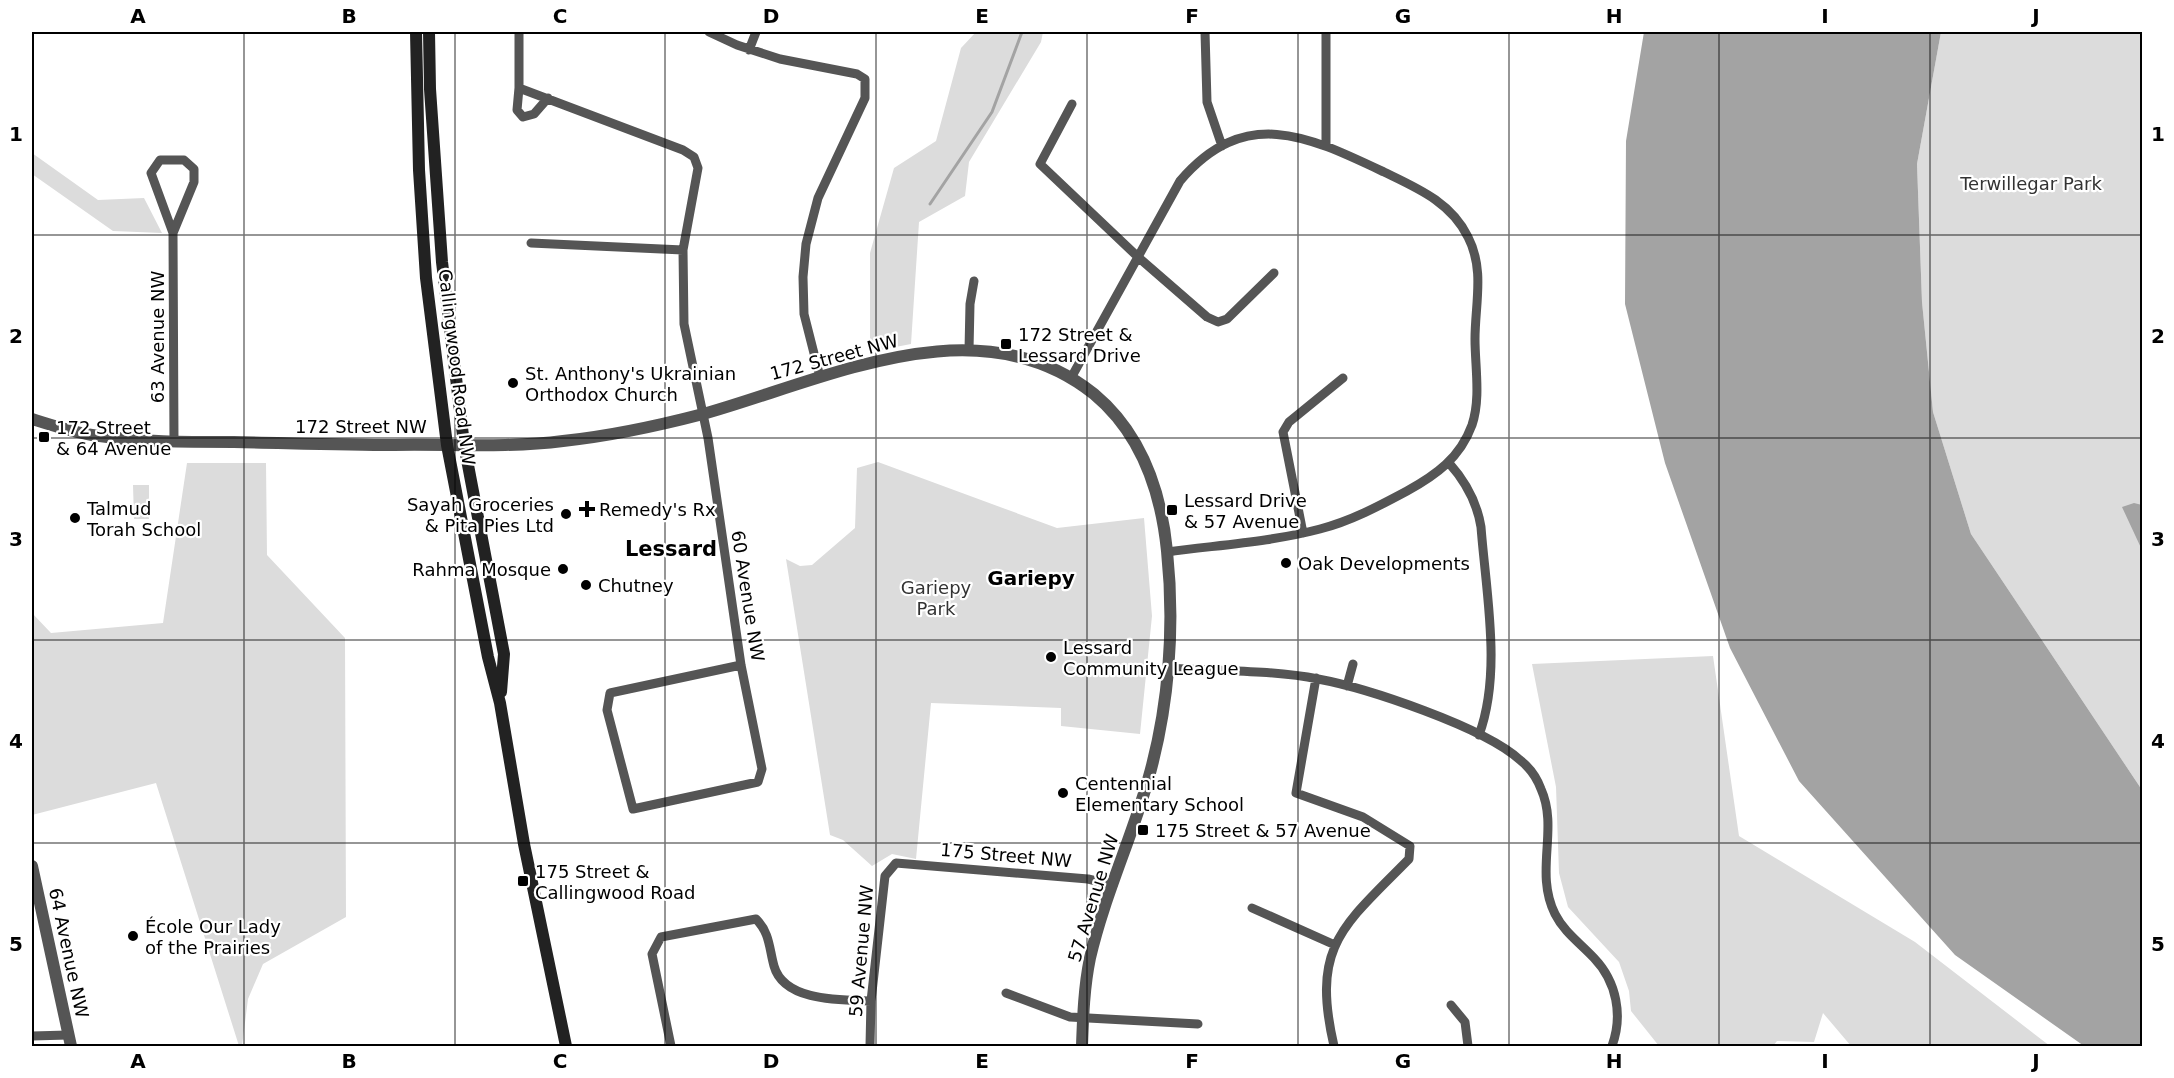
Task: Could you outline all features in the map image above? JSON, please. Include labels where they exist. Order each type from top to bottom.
[{"type":"main road","name":"Callingwood Road NW","points":[[416,32],[419,170],[426,278],[447,445],[486,645],[500,702],[524,844],[566,1047]]},
{"type":"main road","name":"Callingwood Road NW","points":[[429,32],[430,89],[442,262],[464,444],[504,654],[500,702]]},
{"type":"street","points":[[519,32],[518,110],[523,117],[534,114],[548,98]]},
{"type":"street","points":[[709,32],[749,50],[798,64],[857,74],[865,79],[867,85],[863,104],[818,198],[806,244],[804,314],[820,377]]},
{"type":"street","points":[[749,50],[756,32]]},
{"type":"street","points":[[1205,32],[1208,102],[1212,121],[1222,146]]},
{"type":"street","points":[[1326,32],[1326,145]]},
{"type":"street","name":"60 Avenue NW","points":[[519,88],[683,150],[694,157],[698,168],[683,250],[684,324],[708,438],[741,665],[762,769],[758,782],[633,809],[607,710],[610,693],[741,665]]},
{"type":"street","points":[[1072,104],[1040,164],[1138,257],[1208,317],[1218,321],[1227,319],[1274,273]]},
{"type":"street","points":[[1071,378],[1180,181],[1196,164],[1222,146],[1250,136],[1273,133],[1307,138],[1432,196],[1457,219],[1472,245],[1478,272],[1475,332],[1476,404],[1468,435],[1449,463],[1432,477],[1340,523],[1303,533],[1167,552]]},
{"type":"street","name":"63 Avenue NW","points":[[173,233],[194,182],[194,169],[184,160],[160,160],[151,173],[173,233],[174,441]]},
{"type":"street","points":[[531,243],[683,250]]},
{"type":"street","points":[[969,350],[970,304],[974,282]]},
{"type":"street","name":"172 Street NW","points":[[32,419],[90,435],[174,441],[447,445],[564,441],[702,414],[820,377],[896,357],[969,350],[1034,361],[1071,378],[1104,403],[1126,428],[1149,470]]},
{"type":"street","points":[[1303,533],[1283,432],[1289,422],[1343,378]]},
{"type":"street","points":[[1449,463],[1468,487],[1481,527],[1490,660],[1488,697],[1479,735]]},
{"type":"street","name":"57 Avenue NW","points":[[1082,1047],[1090,959],[1150,774],[1168,668],[1170,603],[1167,552],[1162,515],[1149,470]]},
{"type":"street","points":[[1347,686],[1353,664]]},
{"type":"street","points":[[1168,668],[1316,678],[1347,686],[1426,712],[1479,735],[1520,759],[1541,788],[1548,817],[1544,866],[1550,903],[1561,924],[1602,967],[1611,984],[1618,1019],[1612,1047]]},
{"type":"street","points":[[1316,678],[1296,793],[1363,817],[1410,846],[1409,859],[1354,916],[1335,945],[1326,972],[1326,1010],[1334,1047]]},
{"type":"street","name":"175 Street NW","points":[[896,862],[1089,879],[1113,885]]},
{"type":"street","name":"59 Avenue NW","points":[[870,1047],[871,1001],[885,876],[896,862]]},
{"type":"street","name":"64 Avenue NW","points":[[32,866],[70,1041]]},
{"type":"street","points":[[1252,908],[1335,945]]},
{"type":"street","points":[[670,1047],[651,954],[661,937],[756,919],[766,930],[775,970],[790,986],[822,1000],[871,1001]]},
{"type":"street","points":[[1006,993],[1061,1015],[1198,1024]]},
{"type":"street","points":[[1451,1005],[1465,1022],[1468,1047]]},
{"type":"street","points":[[32,1036],[70,1041]]},
{"type":"green space","points":[[976,32],[1043,32],[1041,42],[969,162],[965,196],[919,222],[911,344],[870,352],[870,253],[894,168],[936,141],[961,48]]},
{"type":"green space","name":"Terwillegar Park","points":[[1941,32],[2142,32],[2142,790],[1971,534],[1933,412],[1922,302],[1917,164]]},
{"type":"green space","points":[[32,153],[98,200],[144,198],[162,233],[113,231],[32,174]]},
{"type":"green space","name":"Gariepy Park","points":[[878,462],[1057,528],[1144,518],[1152,616],[1140,734],[1061,726],[1061,708],[931,703],[916,859],[892,854],[872,866],[843,840],[830,835],[786,559],[800,566],[812,565],[855,528],[857,468]]},
{"type":"green space","points":[[187,463],[266,463],[267,555],[345,638],[346,917],[263,964],[248,999],[242,1046],[239,1046],[156,783],[32,815],[32,613],[51,633],[163,623]]},
{"type":"green space","points":[[133,485],[149,485],[149,519],[134,519]]},
{"type":"green space","points":[[1713,656],[1739,836],[1915,942],[2050,1046],[1851,1046],[1823,1013],[1814,1042],[1777,1041],[1773,1046],[1659,1046],[1631,1011],[1629,991],[1619,962],[1568,907],[1559,873],[1556,787],[1532,664]]},
{"type":"shaded area","points":[[1644,32],[1941,32],[1917,164],[1922,302],[1933,412],[1971,534],[2142,790],[2142,1046],[2084,1046],[1955,955],[1799,781],[1730,648],[1665,463],[1625,304],[1626,141]]},
{"type":"shaded area","points":[[2134,503],[2142,505],[2142,550],[2122,507]]},
{"type":"waterway","points":[[930,204],[992,112],[1022,32]]},
{"type":"place","name":"172 Street & Lessard Drive","points":[[1006,344]]},
{"type":"place","name":"St. Anthony's Ukrainian Orthodox Church","points":[[513,383]]},
{"type":"place","name":"172 Street & 64 Avenue","points":[[44,437]]},
{"type":"place","name":"Remedy's Rx","points":[[587,509]]},
{"type":"place","name":"Lessard Drive & 57 Avenue","points":[[1172,510]]},
{"type":"place","name":"Sayah Groceries & Pita Pies Ltd","points":[[566,514]]},
{"type":"place","name":"Talmud Torah School","points":[[75,518]]},
{"type":"place","name":"Oak Developments","points":[[1286,563]]},
{"type":"place","name":"Rahma Mosque","points":[[563,569]]},
{"type":"place","name":"Chutney","points":[[586,585]]},
{"type":"place","name":"Lessard Community League","points":[[1051,657]]},
{"type":"place","name":"Centennial Elementary School","points":[[1063,793]]},
{"type":"place","name":"175 Street & 57 Avenue","points":[[1143,830]]},
{"type":"place","name":"175 Street & Callingwood Road","points":[[523,881]]},
{"type":"place","name":"École Our Lady of the Prairies","points":[[133,936]]},
{"type":"district","name":"Lessard","points":[[671,549]]},
{"type":"district","name":"Gariepy","points":[[1031,578]]}]
